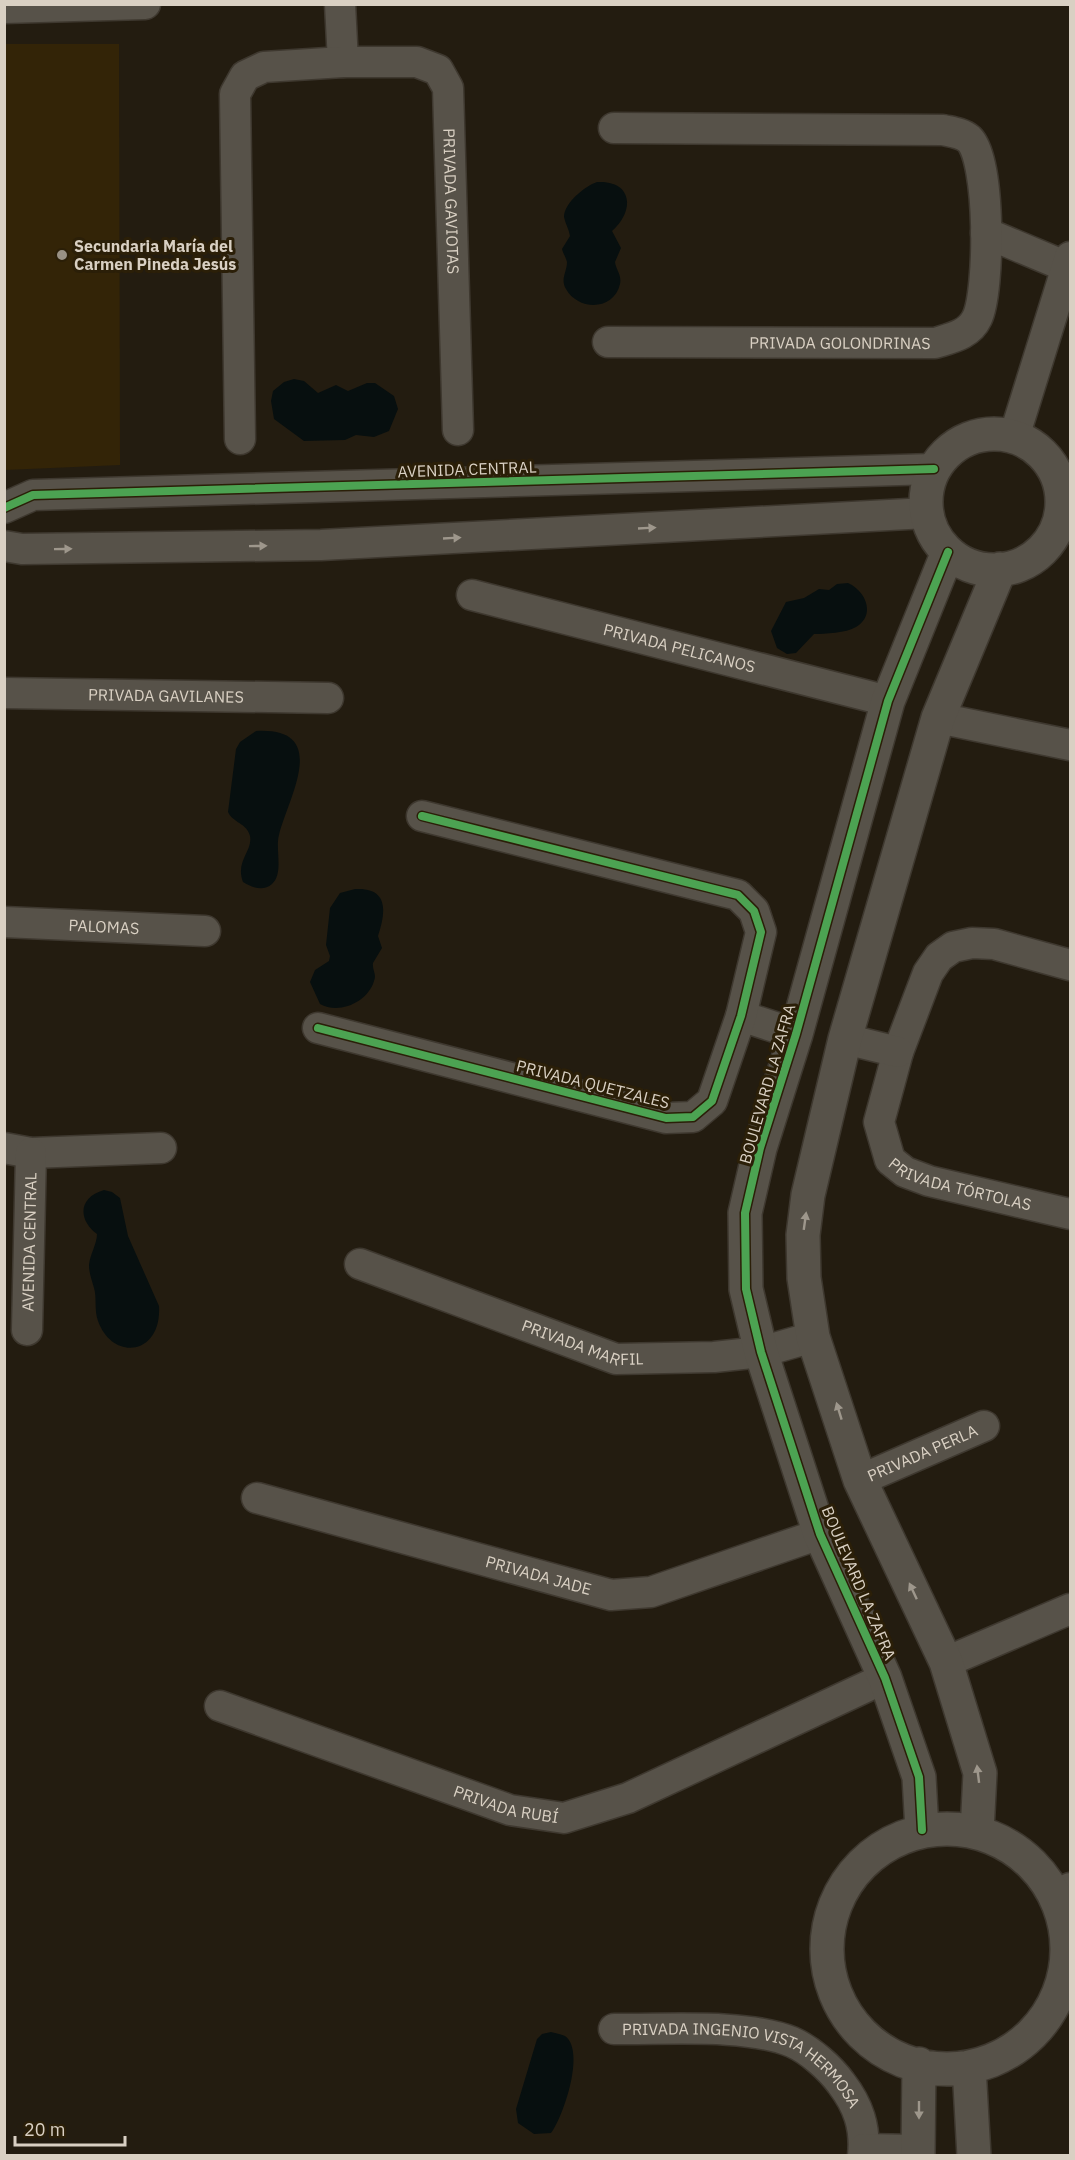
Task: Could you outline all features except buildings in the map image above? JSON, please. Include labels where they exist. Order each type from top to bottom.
[{"type":"street","points":[[4,8],[145,4]]},
{"type":"street","points":[[339,4],[343,62]]},
{"type":"street","name":"PRIVADA GAVIOTAS","points":[[240,439],[235,94],[245,76],[264,67],[343,62],[417,62],[438,70],[448,88],[458,430]]},
{"type":"street","name":"PRIVADA GOLONDRINAS","points":[[608,342],[943,341],[958,336],[976,319],[984,298],[986,233],[981,167],[975,148],[969,139],[960,133],[944,130],[614,128]]},
{"type":"street","points":[[986,233],[1069,262],[1014,437]]},
{"type":"street","points":[[991,434],[1014,437],[1035,447],[1061,465],[1062,508],[1056,531],[1056,550],[1000,569],[972,566],[948,552],[934,534],[927,513],[927,491],[934,469],[949,451],[968,439],[991,434]]},
{"type":"street","name":"AVENIDA CENTRAL","points":[[4,508],[33,495],[934,469]]},
{"type":"street","points":[[4,546],[22,549],[321,545],[927,513]]},
{"type":"street","name":"BOULEVARD LA ZAFRA","points":[[922,1830],[919,1777],[885,1677],[820,1534],[761,1352],[746,1289],[745,1213],[760,1148],[796,1034],[888,701],[948,552]]},
{"type":"street","points":[[976,1832],[980,1773],[946,1662],[860,1480],[813,1337],[804,1278],[803,1235],[808,1195],[845,1039],[938,718],[1000,569]]},
{"type":"street","name":"PRIVADA PELICANOS","points":[[472,595],[888,701]]},
{"type":"street","name":"PRIVADA GAVILANES","points":[[4,693],[328,698]]},
{"type":"street","points":[[938,718],[1071,745]]},
{"type":"street","name":"PRIVADA QUETZALES","points":[[318,1028],[666,1118],[693,1117],[712,1101],[741,1016],[760,932],[754,911],[738,895],[422,816]]},
{"type":"street","name":"PALOMAS","points":[[4,922],[205,931]]},
{"type":"street","name":"PRIVADA TÓRTOLAS","points":[[1071,965],[994,944],[972,943],[953,947],[939,957],[928,973],[898,1052],[879,1122],[890,1160],[905,1172],[929,1181],[1071,1214]]},
{"type":"street","points":[[741,1016],[796,1034]]},
{"type":"street","points":[[845,1039],[898,1052]]},
{"type":"street","name":"AVENIDA CENTRAL","points":[[27,1329],[18,1151],[161,1148]]},
{"type":"street","name":"PRIVADA MARFIL","points":[[360,1264],[616,1359],[714,1357],[761,1352],[813,1337]]},
{"type":"street","name":"PRIVADA PERLA","points":[[860,1480],[984,1426]]},
{"type":"street","name":"PRIVADA JADE","points":[[257,1498],[611,1595],[651,1592],[820,1534]]},
{"type":"street","points":[[946,1662],[1071,1609]]},
{"type":"street","name":"PRIVADA RUBÍ","points":[[220,1706],[510,1810],[564,1818],[628,1798],[885,1677]]},
{"type":"street","points":[[950,1828],[976,1832],[1005,1842],[1029,1859],[1063,1892],[1068,1948],[1063,1983],[1048,2015],[1025,2041],[995,2059],[969,2067],[942,2069],[904,2062],[870,2042],[844,2014],[829,1978],[826,1939],[835,1902],[856,1869],[886,1844],[922,1830],[950,1828]]},
{"type":"street","name":"PRIVADA INGENIO VISTA HERMOSA","points":[[614,2029],[750,2031],[793,2042],[831,2070],[855,2101],[862,2124],[863,2152],[919,2153]]},
{"type":"street","points":[[919,2064],[919,2153]]},
{"type":"street","points":[[969,2067],[974,2156]]},
{"type":"shaded area","name":"Secundaria María del Carmen Pineda Jesús","points":[[5,44],[119,44],[120,465],[5,470]]},
{"type":"shaded area","points":[[597,182],[618,186],[624,191],[627,206],[624,215],[612,231],[621,248],[615,262],[620,284],[611,299],[595,305],[579,301],[566,289],[564,279],[567,262],[562,249],[570,236],[564,217],[567,206],[581,191]]},
{"type":"shaded area","points":[[294,379],[304,381],[318,393],[336,385],[348,391],[367,383],[375,383],[394,396],[398,409],[389,431],[374,437],[356,435],[345,440],[304,441],[274,419],[271,401],[273,391],[284,382]]},
{"type":"shaded area","points":[[848,583],[864,597],[867,610],[862,622],[847,631],[814,634],[796,653],[787,654],[777,648],[771,631],[786,602],[804,598],[819,589],[829,590],[837,584]]},
{"type":"shaded area","points":[[256,731],[279,733],[293,740],[299,752],[296,785],[279,835],[278,874],[272,884],[265,888],[253,887],[243,882],[241,868],[249,847],[250,836],[246,828],[233,819],[228,812],[236,749],[240,742]]},
{"type":"shaded area","points":[[355,889],[374,892],[382,903],[383,918],[378,936],[382,948],[373,963],[375,979],[366,995],[359,1000],[344,1007],[328,1007],[320,1004],[310,982],[315,970],[329,961],[330,956],[326,945],[330,908],[340,893]]},
{"type":"shaded area","points":[[104,1190],[120,1198],[128,1236],[159,1306],[158,1322],[153,1335],[145,1343],[135,1347],[125,1347],[114,1343],[105,1334],[97,1317],[95,1292],[89,1265],[97,1234],[86,1222],[84,1209],[90,1198]]},
{"type":"shaded area","points":[[551,2032],[565,2036],[571,2044],[573,2069],[566,2099],[556,2125],[551,2133],[534,2134],[518,2123],[516,2109],[537,2039],[542,2034]]},
{"type":"cycle path","points":[[4,508],[33,495],[934,469]]},
{"type":"cycle path","points":[[922,1830],[919,1777],[885,1678],[820,1534],[761,1352],[746,1289],[745,1213],[760,1148],[796,1034],[888,701],[948,552]]},
{"type":"cycle path","points":[[318,1028],[666,1118],[693,1117],[712,1101],[741,1016],[761,932],[754,911],[738,895],[422,816]]},
{"type":"place","name":"Secundaria María del Carmen Pineda Jesús","points":[[62,255]]}]
